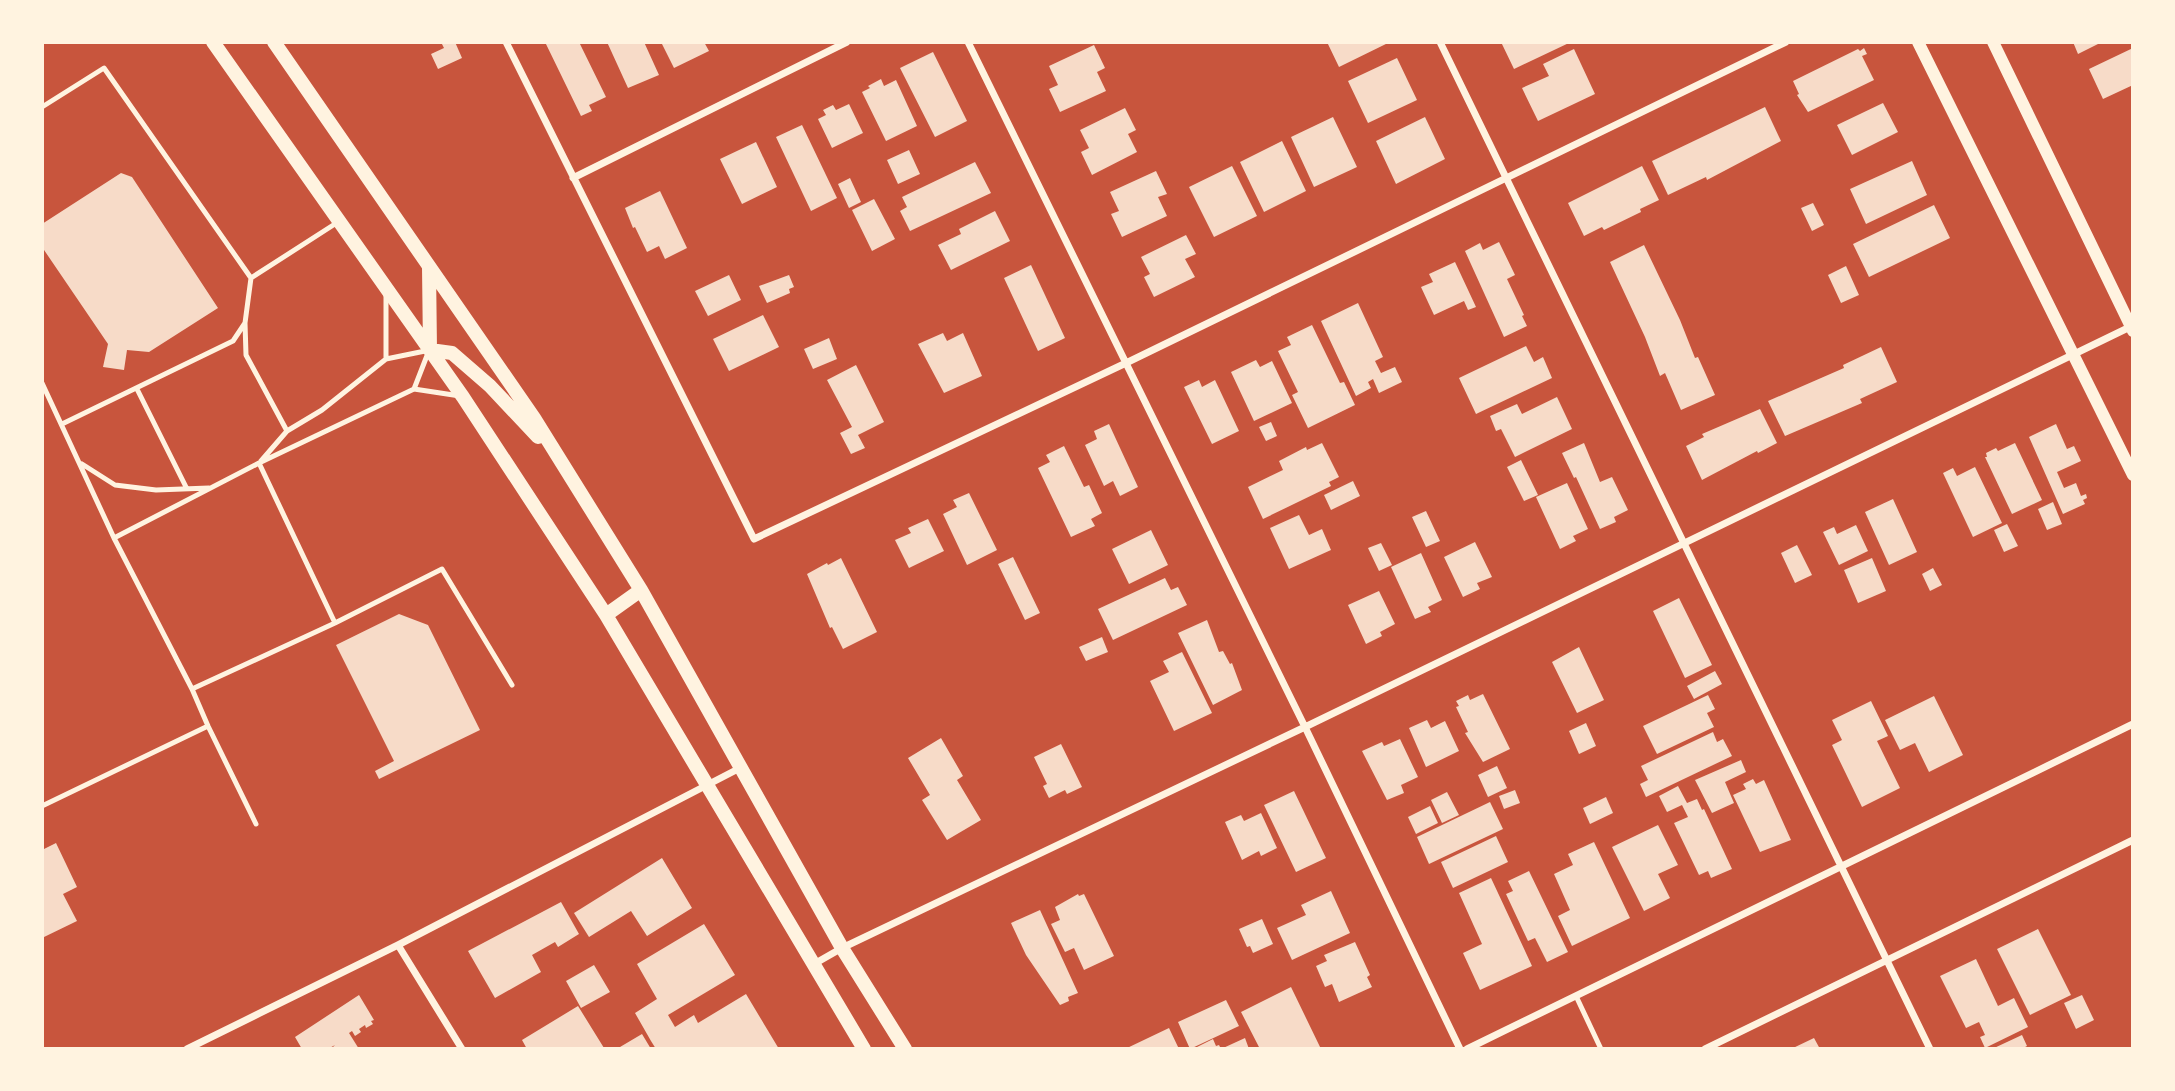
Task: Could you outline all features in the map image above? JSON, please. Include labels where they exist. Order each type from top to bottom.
[{"type":"main road","points":[[213,42],[463,397],[606,615],[705,786],[864,1049]]},
{"type":"main road","points":[[274,42],[561,461],[641,590],[842,948],[905,1049]]},
{"type":"main road","points":[[429,267],[429,351]]},
{"type":"main road","points":[[429,351],[452,353],[490,386],[561,461]]},
{"type":"main road","points":[[606,615],[641,590]]},
{"type":"street","points":[[506,42],[754,539],[1126,363],[1786,42]]},
{"type":"street","points":[[573,178],[848,42]]},
{"type":"street","points":[[968,42],[1461,1049]]},
{"type":"street","points":[[1440,42],[1930,1049]]},
{"type":"street","points":[[1918,42],[2133,475]]},
{"type":"street","points":[[813,965],[842,948],[2132,328],[1993,42]]},
{"type":"street","points":[[1467,1049],[2133,724]]},
{"type":"street","points":[[187,1049],[398,945],[741,767]]},
{"type":"street","points":[[1705,1049],[2133,840]]},
{"type":"street","points":[[398,945],[462,1049]]},
{"type":"lane","points":[[42,107],[104,68],[251,278],[245,323],[246,355],[287,431]]},
{"type":"lane","points":[[251,278],[338,222]]},
{"type":"lane","points":[[386,289],[386,359]]},
{"type":"lane","points":[[62,424],[233,341],[245,323]]},
{"type":"lane","points":[[259,463],[287,431],[323,410],[386,359],[429,351]]},
{"type":"lane","points":[[414,389],[429,351]]},
{"type":"lane","points":[[42,383],[114,538],[192,689],[256,824]]},
{"type":"lane","points":[[136,389],[187,489]]},
{"type":"lane","points":[[114,538],[259,463],[414,389],[463,397]]},
{"type":"lane","points":[[81,463],[115,485],[156,490],[212,488]]},
{"type":"lane","points":[[259,463],[335,623]]},
{"type":"lane","points":[[192,689],[335,623],[442,569],[512,685]]},
{"type":"lane","points":[[42,806],[208,726]]},
{"type":"lane","points":[[1576,996],[1601,1049]]},
{"type":"building","points":[[441,42],[455,42],[462,58],[438,69],[431,54],[444,48]]},
{"type":"building","points":[[545,42],[579,42],[606,97],[589,105],[592,111],[581,116]]},
{"type":"building","points":[[607,42],[644,42],[659,75],[628,88]]},
{"type":"building","points":[[661,42],[704,42],[709,51],[674,68]]},
{"type":"building","points":[[1327,42],[1390,42],[1339,67]]},
{"type":"building","points":[[1501,42],[1571,42],[1514,69]]},
{"type":"building","points":[[2073,42],[2102,42],[2078,54]]},
{"type":"building","points":[[1094,45],[1105,68],[1097,72],[1106,91],[1060,112],[1049,89],[1058,85],[1049,66]]},
{"type":"building","points":[[1864,48],[1867,54],[1862,56],[1874,80],[1808,112],[1797,95],[1799,94],[1793,81]]},
{"type":"building","points":[[2133,48],[2133,85],[2103,99],[2089,69]]},
{"type":"building","points":[[1574,49],[1595,94],[1538,121],[1522,88],[1549,76],[1543,64]]},
{"type":"building","points":[[933,52],[967,121],[935,137],[900,68]]},
{"type":"building","points":[[1397,58],[1417,100],[1368,123],[1348,81]]},
{"type":"building","points":[[881,79],[884,86],[896,80],[917,126],[886,141],[862,92]]},
{"type":"building","points":[[1883,103],[1898,132],[1852,155],[1837,125]]},
{"type":"building","points":[[849,104],[863,133],[832,148],[818,119],[826,115],[823,110],[833,105],[836,110]]},
{"type":"building","points":[[1765,107],[1781,141],[1707,180],[1706,177],[1668,195],[1652,161]]},
{"type":"building","points":[[1125,108],[1136,130],[1128,134],[1137,152],[1092,175],[1081,152],[1089,148],[1080,130]]},
{"type":"building","points":[[1333,117],[1357,167],[1314,187],[1291,137]]},
{"type":"building","points":[[1425,117],[1445,159],[1396,184],[1376,141]]},
{"type":"building","points":[[802,125],[837,198],[811,211],[776,137]]},
{"type":"building","points":[[1282,141],[1306,191],[1264,212],[1240,162]]},
{"type":"building","points":[[756,142],[777,187],[742,204],[720,159]]},
{"type":"building","points":[[909,150],[920,174],[898,184],[887,160]]},
{"type":"building","points":[[1912,161],[1927,195],[1866,224],[1850,189]]},
{"type":"building","points":[[975,162],[991,193],[910,231],[900,211],[907,207],[902,197]]},
{"type":"building","points":[[1232,166],[1257,216],[1214,237],[1189,187]]},
{"type":"building","points":[[1642,166],[1659,200],[1604,230],[1602,227],[1584,236],[1568,203]]},
{"type":"building","points":[[1156,171],[1167,194],[1158,197],[1167,216],[1122,237],[1111,214],[1119,211],[1110,192]]},
{"type":"building","points":[[121,173],[132,177],[218,308],[149,352],[127,350],[124,370],[103,367],[108,344],[42,247],[42,224]]},
{"type":"building","points":[[850,178],[861,202],[849,208],[838,184]]},
{"type":"building","points":[[660,191],[687,248],[665,259],[659,246],[647,252],[625,208]]},
{"type":"building","points":[[874,199],[895,239],[872,251],[852,210]]},
{"type":"building","points":[[1813,203],[1824,225],[1812,231],[1801,208]]},
{"type":"building","points":[[1934,205],[1950,238],[1869,277],[1853,244]]},
{"type":"building","points":[[995,211],[1010,241],[951,270],[938,245],[961,234],[959,229]]},
{"type":"building","points":[[1186,235],[1196,254],[1185,259],[1195,277],[1154,297],[1144,277],[1150,274],[1141,257]]},
{"type":"building","points":[[1499,242],[1515,275],[1507,279],[1527,326],[1504,337],[1465,251],[1480,243],[1483,250]]},
{"type":"building","points":[[1644,245],[1695,358],[1698,357],[1715,395],[1681,410],[1665,373],[1660,376],[1610,262]]},
{"type":"building","points":[[1455,262],[1476,307],[1468,310],[1464,301],[1434,315],[1421,287],[1433,282],[1429,274]]},
{"type":"building","points":[[1031,265],[1065,338],[1038,351],[1004,278]]},
{"type":"building","points":[[1846,266],[1859,295],[1841,303],[1828,275]]},
{"type":"building","points":[[729,275],[741,300],[708,316],[695,291]]},
{"type":"building","points":[[789,275],[794,287],[789,289],[790,293],[767,303],[759,286]]},
{"type":"building","points":[[1358,303],[1383,357],[1375,361],[1381,373],[1395,367],[1402,382],[1379,393],[1373,379],[1368,382],[1371,388],[1356,396],[1321,321]]},
{"type":"building","points":[[763,315],[779,347],[729,371],[713,339]]},
{"type":"building","points":[[1312,325],[1340,383],[1344,382],[1355,405],[1308,428],[1292,395],[1298,392],[1278,351],[1291,345],[1287,337]]},
{"type":"building","points":[[943,333],[947,341],[963,333],[982,376],[944,393],[918,344]]},
{"type":"building","points":[[829,338],[837,359],[813,369],[804,349]]},
{"type":"building","points":[[1526,346],[1534,362],[1543,357],[1552,378],[1476,414],[1459,378]]},
{"type":"building","points":[[1881,347],[1897,382],[1860,399],[1862,403],[1785,436],[1768,401],[1844,368],[1843,365]]},
{"type":"building","points":[[1256,360],[1260,367],[1272,361],[1292,403],[1254,421],[1231,372]]},
{"type":"building","points":[[856,365],[884,422],[858,435],[865,448],[851,454],[840,433],[852,427],[827,380]]},
{"type":"building","points":[[1199,380],[1202,387],[1215,380],[1239,431],[1212,444],[1184,387]]},
{"type":"building","points":[[1557,397],[1572,429],[1515,457],[1501,429],[1496,431],[1490,416],[1517,404],[1522,414]]},
{"type":"building","points":[[1760,409],[1777,443],[1702,480],[1686,446],[1704,437],[1702,434]]},
{"type":"building","points":[[1271,422],[1277,436],[1266,441],[1259,427]]},
{"type":"building","points":[[1109,424],[1138,487],[1120,496],[1113,481],[1104,486],[1085,445],[1097,439],[1094,431]]},
{"type":"building","points":[[2056,424],[2067,449],[2074,446],[2081,461],[2057,472],[2064,488],[2076,483],[2081,496],[2086,494],[2087,498],[2083,500],[2085,504],[2063,514],[2029,437]]},
{"type":"building","points":[[1322,443],[1339,477],[1329,482],[1331,486],[1263,519],[1248,487],[1283,470],[1279,461],[1306,447],[1307,450]]},
{"type":"building","points":[[1584,443],[1600,482],[1612,477],[1628,510],[1614,517],[1616,522],[1600,529],[1562,453]]},
{"type":"building","points":[[2015,443],[2042,500],[2012,514],[1985,457],[1986,453],[1996,448],[1998,451]]},
{"type":"building","points":[[1064,446],[1084,487],[1089,485],[1102,513],[1091,519],[1095,526],[1071,537],[1038,468],[1050,462],[1046,455]]},
{"type":"building","points":[[1521,460],[1538,495],[1524,501],[1507,467]]},
{"type":"building","points":[[1975,467],[2002,523],[1973,537],[1943,473],[1953,468],[1957,476]]},
{"type":"building","points":[[1353,481],[1360,496],[1331,510],[1324,495]]},
{"type":"building","points":[[1567,483],[1588,529],[1573,536],[1576,541],[1560,549],[1536,497]]},
{"type":"building","points":[[969,493],[997,550],[967,565],[943,514],[957,507],[953,500]]},
{"type":"building","points":[[1893,499],[1917,552],[1889,565],[1865,512]]},
{"type":"building","points":[[2053,502],[2062,524],[2047,530],[2038,509]]},
{"type":"building","points":[[1426,511],[1440,541],[1426,547],[1412,517]]},
{"type":"building","points":[[1299,515],[1309,535],[1322,529],[1331,550],[1289,569],[1270,528]]},
{"type":"building","points":[[928,519],[944,551],[909,568],[895,540],[911,533],[908,528]]},
{"type":"building","points":[[2007,524],[2018,546],[2004,552],[1994,530]]},
{"type":"building","points":[[1856,525],[1868,551],[1839,565],[1823,532],[1834,527],[1837,534]]},
{"type":"building","points":[[1151,530],[1168,565],[1129,584],[1112,549]]},
{"type":"building","points":[[1475,542],[1492,577],[1477,583],[1480,589],[1463,597],[1444,557]]},
{"type":"building","points":[[1381,543],[1392,565],[1379,571],[1368,548]]},
{"type":"building","points":[[1797,545],[1812,575],[1795,583],[1781,553]]},
{"type":"building","points":[[1421,553],[1442,600],[1428,607],[1431,612],[1415,619],[1391,567]]},
{"type":"building","points":[[1013,557],[1040,613],[1025,620],[998,564]]},
{"type":"building","points":[[841,558],[877,632],[843,649],[832,627],[830,628],[807,574]]},
{"type":"building","points":[[1872,558],[1886,591],[1858,603],[1844,570]]},
{"type":"building","points":[[1933,568],[1942,585],[1930,591],[1922,574]]},
{"type":"building","points":[[1165,578],[1171,590],[1178,587],[1187,605],[1113,640],[1098,609]]},
{"type":"building","points":[[1379,591],[1395,624],[1380,632],[1382,636],[1366,644],[1348,605]]},
{"type":"building","points":[[1679,598],[1712,665],[1685,678],[1653,611]]},
{"type":"building","points":[[399,614],[428,625],[480,730],[379,779],[375,771],[394,761],[336,645]]},
{"type":"building","points":[[1207,620],[1219,652],[1223,651],[1230,664],[1232,663],[1242,690],[1213,705],[1178,633]]},
{"type":"building","points":[[1102,637],[1108,652],[1086,661],[1079,647]]},
{"type":"building","points":[[1579,647],[1604,700],[1577,713],[1552,662]]},
{"type":"building","points":[[1182,652],[1212,713],[1174,731],[1150,681],[1169,672],[1163,661]]},
{"type":"building","points":[[1715,671],[1722,684],[1694,699],[1687,686]]},
{"type":"building","points":[[1483,694],[1510,749],[1483,762],[1465,733],[1468,732],[1456,707],[1459,706],[1456,701],[1468,695],[1470,700]]},
{"type":"building","points":[[1708,695],[1715,709],[1707,713],[1714,727],[1657,754],[1643,726]]},
{"type":"building","points":[[1934,696],[1963,755],[1929,772],[1915,743],[1900,750],[1885,720]]},
{"type":"building","points":[[1871,701],[1888,736],[1877,741],[1900,788],[1862,807],[1832,745],[1842,740],[1832,720]]},
{"type":"building","points":[[1427,720],[1431,728],[1445,721],[1459,751],[1426,767],[1409,728]]},
{"type":"building","points":[[1586,723],[1596,746],[1579,754],[1569,731]]},
{"type":"building","points":[[1713,732],[1717,742],[1723,739],[1732,756],[1646,797],[1640,784],[1648,780],[1641,766]]},
{"type":"building","points":[[941,738],[963,776],[957,780],[981,820],[947,840],[922,800],[930,795],[908,758]]},
{"type":"building","points":[[1400,739],[1418,777],[1401,785],[1404,793],[1387,800],[1362,751],[1382,742],[1384,746]]},
{"type":"building","points":[[1061,744],[1082,787],[1067,794],[1065,790],[1049,798],[1043,786],[1047,784],[1034,757]]},
{"type":"building","points":[[1741,760],[1746,772],[1725,782],[1734,803],[1712,813],[1695,780]]},
{"type":"building","points":[[1497,766],[1507,788],[1488,797],[1478,775]]},
{"type":"building","points":[[1753,779],[1756,784],[1764,780],[1791,840],[1760,852],[1733,795],[1746,789],[1743,784]]},
{"type":"building","points":[[1678,786],[1687,803],[1697,799],[1702,810],[1704,809],[1732,869],[1711,878],[1708,871],[1699,875],[1674,823],[1688,817],[1682,805],[1667,812],[1659,796]]},
{"type":"building","points":[[1515,790],[1520,803],[1504,809],[1499,796]]},
{"type":"building","points":[[1294,791],[1326,858],[1296,872],[1264,805]]},
{"type":"building","points":[[1447,792],[1459,815],[1442,823],[1431,800]]},
{"type":"building","points":[[1606,797],[1613,813],[1590,824],[1583,808]]},
{"type":"building","points":[[1490,802],[1503,829],[1429,864],[1417,837]]},
{"type":"building","points":[[1430,806],[1438,823],[1416,834],[1408,817]]},
{"type":"building","points":[[1261,813],[1277,848],[1261,856],[1259,851],[1242,860],[1225,822],[1241,815],[1244,821]]},
{"type":"building","points":[[1658,825],[1678,865],[1658,874],[1670,898],[1644,911],[1612,847]]},
{"type":"building","points":[[1496,836],[1508,862],[1453,888],[1441,862]]},
{"type":"building","points":[[1594,842],[1630,918],[1572,946],[1558,916],[1570,910],[1554,874],[1573,865],[1568,854]]},
{"type":"building","points":[[56,843],[77,887],[63,894],[77,921],[42,938],[42,850]]},
{"type":"building","points":[[662,858],[692,908],[647,936],[631,911],[589,937],[574,913]]},
{"type":"building","points":[[1529,871],[1568,952],[1547,962],[1535,938],[1528,941],[1506,894],[1513,891],[1508,881]]},
{"type":"building","points":[[1491,878],[1532,966],[1480,990],[1463,953],[1482,944],[1459,893]]},
{"type":"building","points":[[1331,891],[1350,933],[1292,960],[1277,928],[1306,915],[1301,905]]},
{"type":"building","points":[[1078,894],[1084,894],[1114,956],[1084,970],[1074,948],[1065,952],[1051,924],[1060,920],[1055,907]]},
{"type":"building","points":[[561,902],[579,934],[558,947],[555,942],[532,955],[541,972],[495,998],[468,951]]},
{"type":"building","points":[[1040,910],[1078,993],[1068,997],[1069,1001],[1060,1005],[1026,955],[1011,923]]},
{"type":"building","points":[[1262,919],[1273,944],[1253,953],[1250,946],[1247,947],[1239,929]]},
{"type":"building","points":[[704,924],[735,975],[668,1015],[675,1027],[694,1015],[698,1023],[746,994],[779,1049],[656,1049],[651,1041],[635,1013],[657,999],[637,964]]},
{"type":"building","points":[[2038,929],[2071,995],[2030,1015],[1997,949]]},
{"type":"building","points":[[1355,942],[1370,975],[1367,977],[1372,987],[1339,1002],[1332,984],[1325,987],[1316,966],[1327,961],[1324,955]]},
{"type":"building","points":[[1976,959],[1998,1006],[2014,998],[2028,1027],[1985,1048],[1980,1037],[1985,1035],[1979,1022],[1966,1028],[1940,976]]},
{"type":"building","points":[[594,965],[610,992],[581,1008],[566,981]]},
{"type":"building","points":[[1291,987],[1321,1049],[1260,1049],[1241,1012]]},
{"type":"building","points":[[359,995],[374,1020],[371,1021],[373,1024],[359,1029],[361,1032],[355,1036],[352,1031],[349,1033],[359,1049],[331,1049],[335,1045],[328,1049],[302,1049],[295,1037]]},
{"type":"building","points":[[2082,995],[2094,1020],[2076,1029],[2064,1003]]},
{"type":"building","points":[[1226,1000],[1239,1026],[1190,1049],[1178,1022]]},
{"type":"building","points":[[578,1006],[604,1048],[527,1049],[522,1040]]},
{"type":"building","points":[[1169,1028],[1179,1049],[1125,1049]]},
{"type":"building","points":[[642,1034],[651,1049],[620,1047]]},
{"type":"building","points":[[2022,1035],[2027,1046],[2021,1049],[1992,1049]]},
{"type":"building","points":[[1245,1038],[1249,1049],[1221,1049]]},
{"type":"building","points":[[1814,1038],[1820,1049],[1791,1049]]},
{"type":"building","points":[[1213,1039],[1221,1049],[1193,1049]]}]
